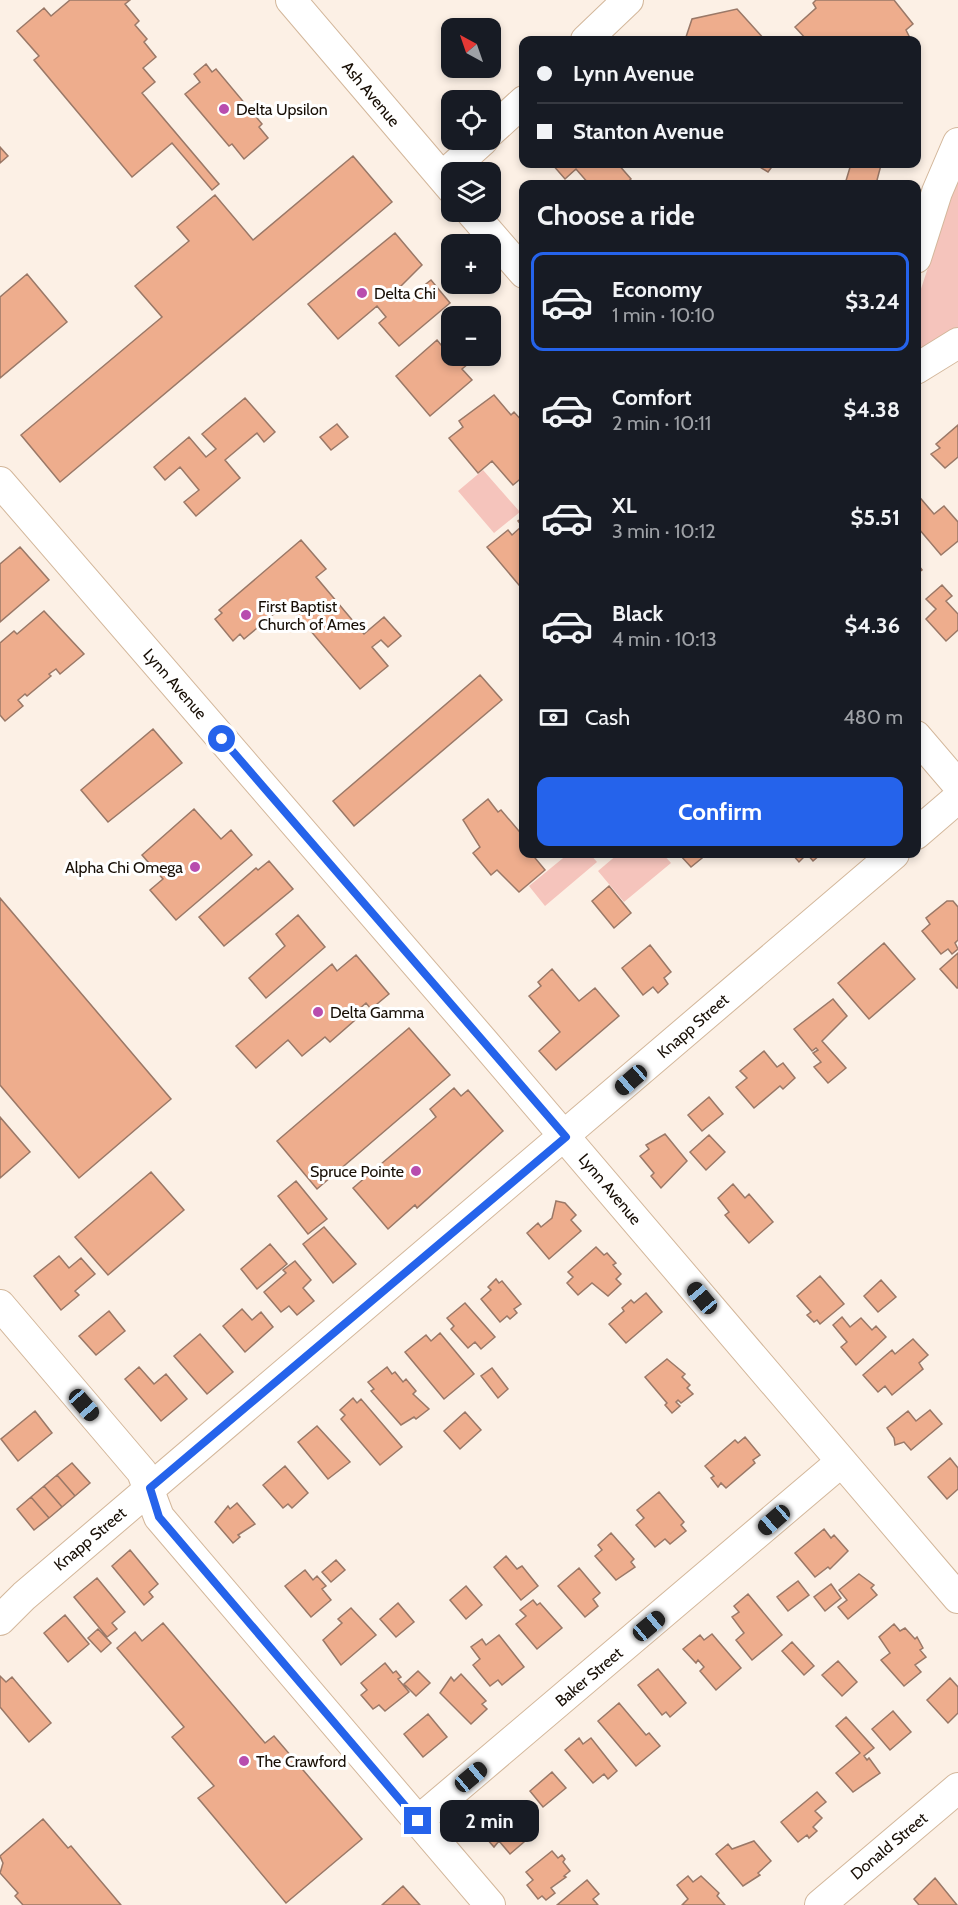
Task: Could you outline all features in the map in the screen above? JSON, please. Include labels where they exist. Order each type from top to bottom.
[{"type":"street","name":"Ash Avenue","points":[[291,0],[441,176]]},
{"type":"street","points":[[590,36],[628,0]]},
{"type":"street","points":[[501,122],[519,106]]},
{"type":"street","points":[[921,242],[937,192],[958,143]]},
{"type":"street","points":[[465,162],[475,150]]},
{"type":"street","points":[[480,222],[519,267]]},
{"type":"street","points":[[921,366],[958,343]]},
{"type":"street","name":"Lynn Avenue","points":[[5,498],[566,1137],[958,1598]]},
{"type":"street","points":[[921,742],[958,784]]},
{"type":"street","points":[[921,830],[958,798]]},
{"type":"street","name":"Knapp Street","points":[[0,1620],[24,1596],[150,1488],[566,1137],[889,858]]},
{"type":"street","points":[[0,1305],[142,1472],[150,1488],[159,1517],[490,1905]]},
{"type":"street","name":"Baker Street","points":[[418,1821],[841,1462]]},
{"type":"street","name":"Donald Street","points":[[820,1905],[958,1788]]},
{"type":"shaded area","points":[[958,176],[958,327],[921,350],[921,289]]},
{"type":"shaded area","points":[[483,470],[519,513],[494,533],[458,491]]},
{"type":"shaded area","points":[[563,858],[594,858],[597,862],[545,906],[529,886]]},
{"type":"shaded area","points":[[613,858],[667,858],[671,863],[624,902],[598,871]]},
{"type":"building","points":[[70,0],[130,0],[125,4],[139,21],[135,25],[147,39],[144,42],[156,57],[143,68],[155,82],[142,93],[219,184],[212,190],[172,143],[132,177],[34,60],[39,56],[17,31],[44,8],[51,16]]},
{"type":"building","points":[[816,0],[894,0],[913,24],[906,30],[909,36],[803,36],[795,27],[816,8],[813,3]]},
{"type":"building","points":[[737,9],[761,36],[686,36],[692,19]]},
{"type":"building","name":"Delta Upsilon","points":[[206,64],[212,72],[216,69],[262,124],[259,127],[268,138],[244,159],[232,144],[229,146],[185,94],[200,82],[194,74]]},
{"type":"building","points":[[0,147],[8,156],[0,163]]},
{"type":"building","points":[[353,156],[392,202],[60,482],[21,435],[162,317],[135,286],[189,241],[177,227],[215,195],[253,240]]},
{"type":"building","points":[[555,168],[621,168],[631,179],[586,180],[576,169],[565,179]]},
{"type":"building","points":[[850,168],[880,168],[877,180],[846,180]]},
{"type":"building","name":"Delta Chi","points":[[395,233],[422,265],[399,288],[408,298],[431,280],[450,303],[441,306],[441,311],[399,346],[379,323],[386,317],[377,306],[338,339],[308,304]]},
{"type":"building","points":[[27,274],[67,322],[0,378],[0,297]]},
{"type":"building","points":[[437,340],[441,345],[441,366],[466,366],[462,369],[472,380],[430,416],[396,376]]},
{"type":"building","points":[[494,395],[511,415],[514,412],[519,418],[519,480],[513,485],[492,461],[478,473],[449,438],[463,427],[459,421]]},
{"type":"building","points":[[245,398],[275,432],[264,442],[257,433],[225,460],[240,478],[196,516],[184,502],[199,490],[180,467],[165,480],[154,467],[189,437],[206,457],[216,449],[202,434]]},
{"type":"building","points":[[337,424],[348,437],[331,450],[320,437]]},
{"type":"building","points":[[958,425],[958,457],[945,468],[931,454],[940,448],[936,444]]},
{"type":"building","points":[[921,499],[934,514],[944,506],[958,522],[958,541],[941,555],[921,531]]},
{"type":"building","points":[[519,529],[519,585],[487,547],[508,530],[512,535]]},
{"type":"building","name":"First Baptist Church of Ames","points":[[301,540],[326,569],[316,577],[364,634],[384,617],[401,636],[388,647],[381,640],[372,647],[388,666],[360,689],[287,603],[244,639],[240,634],[233,641],[215,619],[222,613],[219,610]]},
{"type":"building","points":[[20,547],[49,580],[0,622],[0,564]]},
{"type":"building","points":[[942,585],[952,596],[946,601],[958,614],[958,630],[946,641],[926,619],[936,609],[926,599]]},
{"type":"building","points":[[44,611],[84,654],[60,674],[56,669],[27,696],[25,694],[18,700],[23,706],[5,721],[0,715],[0,643],[14,631],[17,634]]},
{"type":"building","points":[[480,675],[502,700],[354,826],[333,801]]},
{"type":"building","points":[[153,729],[182,763],[108,822],[81,790]]},
{"type":"building","points":[[488,799],[498,812],[501,810],[519,831],[519,858],[535,858],[545,870],[519,892],[497,870],[491,875],[473,853],[480,847],[463,820]]},
{"type":"building","name":"Alpha Chi Omega","points":[[194,809],[221,839],[231,830],[252,855],[176,920],[150,890],[163,879],[142,855]]},
{"type":"building","points":[[683,858],[702,858],[691,867]]},
{"type":"building","points":[[269,861],[293,889],[224,946],[199,917],[256,868],[258,870]]},
{"type":"building","points":[[609,886],[631,913],[614,928],[592,901]]},
{"type":"building","points":[[0,898],[171,1099],[79,1178],[0,1085]]},
{"type":"building","points":[[947,901],[953,901],[958,907],[958,940],[955,943],[958,949],[952,954],[948,949],[941,954],[922,931],[930,924],[926,918]]},
{"type":"building","points":[[298,915],[325,947],[266,998],[249,978],[285,946],[276,934]]},
{"type":"building","points":[[884,943],[915,979],[869,1019],[838,983]]},
{"type":"building","points":[[650,945],[671,972],[664,978],[668,984],[658,993],[653,987],[643,995],[622,968]]},
{"type":"building","points":[[958,953],[958,988],[957,988],[940,969]]},
{"type":"building","name":"Delta Gamma","points":[[356,955],[389,994],[371,1009],[366,1003],[358,1010],[362,1014],[330,1042],[325,1037],[302,1056],[288,1040],[256,1068],[236,1046],[332,964],[337,971]]},
{"type":"building","points":[[552,969],[579,1001],[595,988],[619,1016],[556,1070],[539,1051],[560,1032],[529,996],[541,986],[538,982]]},
{"type":"building","points":[[833,999],[847,1016],[822,1041],[846,1068],[828,1083],[814,1067],[821,1062],[813,1053],[818,1050],[816,1048],[812,1051],[794,1029]]},
{"type":"building","points":[[409,1028],[450,1075],[317,1189],[277,1141]]},
{"type":"building","points":[[764,1051],[777,1067],[783,1063],[795,1078],[783,1089],[780,1086],[754,1108],[736,1087],[747,1078],[740,1071]]},
{"type":"building","name":"Spruce Pointe","points":[[454,1088],[461,1096],[468,1090],[503,1131],[417,1208],[415,1205],[388,1229],[353,1188],[436,1117],[430,1109]]},
{"type":"building","points":[[709,1097],[723,1114],[702,1131],[688,1115]]},
{"type":"building","points":[[0,1117],[30,1152],[0,1178]]},
{"type":"building","points":[[665,1134],[687,1161],[661,1188],[651,1176],[654,1173],[640,1156],[649,1149],[646,1145]]},
{"type":"building","points":[[709,1135],[725,1152],[706,1170],[690,1152]]},
{"type":"building","points":[[151,1172],[184,1210],[108,1275],[75,1237]]},
{"type":"building","points":[[296,1181],[327,1219],[308,1234],[278,1196]]},
{"type":"building","points":[[733,1184],[745,1198],[749,1194],[773,1222],[749,1243],[725,1215],[729,1212],[718,1198]]},
{"type":"building","points":[[556,1201],[565,1203],[576,1215],[571,1220],[581,1231],[549,1259],[527,1233],[538,1223],[541,1227],[552,1218]]},
{"type":"building","points":[[324,1227],[356,1264],[333,1283],[303,1244]]},
{"type":"building","points":[[270,1244],[287,1264],[257,1289],[241,1269]]},
{"type":"building","points":[[596,1247],[604,1255],[607,1253],[616,1263],[613,1265],[621,1274],[616,1279],[621,1284],[608,1296],[592,1283],[578,1295],[567,1283],[573,1277],[568,1272]]},
{"type":"building","points":[[59,1256],[69,1268],[81,1258],[95,1274],[75,1291],[79,1295],[61,1310],[34,1276]]},
{"type":"building","points":[[295,1261],[311,1280],[303,1288],[314,1301],[297,1315],[289,1306],[281,1312],[264,1292],[286,1273],[283,1270]]},
{"type":"building","points":[[820,1276],[844,1304],[820,1324],[807,1315],[811,1312],[797,1296]]},
{"type":"building","points":[[496,1279],[499,1283],[502,1281],[521,1304],[514,1309],[517,1313],[510,1319],[507,1316],[500,1322],[481,1299],[491,1290],[488,1287]]},
{"type":"building","points":[[881,1280],[896,1297],[878,1312],[864,1296]]},
{"type":"building","points":[[646,1293],[662,1312],[626,1343],[609,1324],[624,1311],[622,1308],[631,1300],[634,1303]]},
{"type":"building","points":[[465,1303],[495,1337],[481,1349],[475,1342],[468,1348],[451,1329],[454,1326],[447,1318]]},
{"type":"building","points":[[242,1309],[252,1320],[261,1312],[273,1327],[245,1352],[223,1326]]},
{"type":"building","points":[[109,1311],[125,1331],[96,1355],[79,1336]]},
{"type":"building","points":[[842,1317],[850,1327],[861,1318],[872,1330],[876,1326],[886,1337],[856,1365],[841,1347],[847,1342],[833,1325]]},
{"type":"building","points":[[440,1333],[474,1374],[444,1399],[405,1352],[426,1335],[431,1341]]},
{"type":"building","points":[[200,1334],[233,1372],[207,1394],[174,1356]]},
{"type":"building","points":[[913,1339],[928,1355],[919,1363],[923,1369],[892,1395],[885,1386],[878,1392],[863,1375],[892,1350],[895,1354]]},
{"type":"building","points":[[667,1359],[685,1374],[682,1377],[690,1385],[687,1388],[693,1394],[681,1403],[678,1400],[676,1402],[680,1406],[672,1413],[665,1405],[667,1403],[645,1377]]},
{"type":"building","points":[[139,1367],[154,1384],[166,1374],[187,1399],[161,1421],[125,1379]]},
{"type":"building","points":[[387,1367],[392,1374],[395,1372],[403,1382],[406,1379],[416,1391],[413,1394],[429,1409],[416,1419],[414,1417],[401,1425],[371,1391],[374,1389],[368,1382]]},
{"type":"building","points":[[492,1368],[508,1389],[498,1398],[481,1376]]},
{"type":"building","points":[[353,1398],[357,1403],[361,1399],[402,1447],[380,1465],[341,1419],[345,1415],[340,1410]]},
{"type":"building","points":[[930,1410],[942,1424],[911,1450],[904,1442],[895,1445],[894,1438],[887,1428],[908,1411],[916,1421]]},
{"type":"building","points":[[35,1411],[52,1433],[18,1461],[1,1439]]},
{"type":"building","points":[[465,1412],[481,1430],[460,1449],[444,1431]]},
{"type":"building","points":[[317,1426],[350,1462],[328,1479],[298,1442]]},
{"type":"building","points":[[745,1437],[760,1455],[753,1460],[755,1463],[726,1488],[721,1483],[718,1487],[711,1478],[714,1476],[705,1466],[735,1440],[738,1443]]},
{"type":"building","points":[[950,1458],[958,1468],[958,1489],[947,1499],[928,1477]]},
{"type":"building","points":[[72,1463],[90,1483],[75,1496],[57,1475]]},
{"type":"building","points":[[285,1466],[308,1493],[292,1508],[288,1504],[283,1508],[263,1485]]},
{"type":"building","points":[[57,1475],[75,1496],[62,1507],[44,1486]]},
{"type":"building","points":[[44,1486],[62,1507],[49,1518],[31,1497]]},
{"type":"building","points":[[659,1492],[684,1522],[681,1525],[686,1531],[670,1544],[665,1539],[655,1547],[636,1525],[644,1518],[637,1510]]},
{"type":"building","points":[[31,1497],[49,1518],[34,1530],[17,1509]]},
{"type":"building","points":[[237,1503],[255,1524],[238,1535],[240,1537],[233,1543],[215,1522],[228,1506],[230,1509]]},
{"type":"building","points":[[824,1529],[831,1538],[834,1535],[848,1551],[830,1569],[828,1567],[815,1577],[795,1553]]},
{"type":"building","points":[[611,1533],[634,1559],[631,1562],[635,1567],[616,1580],[595,1556],[602,1550],[598,1545]]},
{"type":"building","points":[[130,1550],[158,1584],[149,1592],[153,1597],[144,1605],[112,1566]]},
{"type":"building","points":[[506,1556],[517,1569],[522,1566],[538,1586],[521,1600],[494,1567]]},
{"type":"building","points":[[336,1560],[345,1570],[331,1582],[322,1572]]},
{"type":"building","points":[[579,1568],[600,1593],[593,1599],[598,1606],[585,1617],[558,1586]]},
{"type":"building","points":[[305,1570],[313,1580],[317,1576],[326,1586],[322,1589],[331,1600],[311,1617],[285,1586]]},
{"type":"building","points":[[859,1574],[874,1585],[871,1588],[877,1595],[848,1619],[838,1607],[847,1600],[839,1590]]},
{"type":"building","points":[[97,1578],[125,1612],[112,1623],[117,1629],[107,1637],[74,1597]]},
{"type":"building","points":[[798,1581],[809,1595],[788,1611],[777,1597]]},
{"type":"building","points":[[831,1584],[841,1598],[825,1611],[814,1597]]},
{"type":"building","points":[[466,1586],[482,1605],[466,1619],[450,1600]]},
{"type":"building","points":[[748,1594],[782,1635],[752,1660],[736,1640],[744,1633],[732,1617],[739,1612],[734,1606]]},
{"type":"building","points":[[533,1600],[537,1605],[540,1603],[562,1628],[537,1649],[516,1624],[526,1616],[520,1610]]},
{"type":"building","points":[[398,1603],[414,1622],[396,1637],[380,1619]]},
{"type":"building","points":[[351,1608],[376,1635],[341,1665],[323,1640],[342,1623],[338,1619]]},
{"type":"building","points":[[65,1615],[89,1644],[68,1662],[44,1633]]},
{"type":"building","name":"The Crawford","points":[[163,1623],[265,1743],[274,1736],[362,1839],[286,1903],[198,1798],[214,1786],[172,1737],[184,1727],[117,1648],[135,1632],[142,1641]]},
{"type":"building","points":[[894,1624],[900,1631],[905,1628],[915,1639],[917,1637],[923,1648],[920,1650],[926,1657],[915,1665],[921,1672],[904,1686],[881,1660],[890,1653],[879,1637]]},
{"type":"building","points":[[98,1629],[111,1643],[101,1652],[88,1638]]},
{"type":"building","points":[[712,1634],[741,1668],[716,1690],[700,1671],[704,1667],[698,1660],[696,1663],[683,1649],[700,1635],[704,1640]]},
{"type":"building","points":[[499,1635],[524,1667],[502,1685],[498,1680],[490,1686],[473,1665],[480,1659],[471,1647],[482,1639],[486,1645]]},
{"type":"building","points":[[792,1642],[814,1666],[804,1675],[782,1651]]},
{"type":"building","points":[[838,1661],[857,1682],[842,1696],[822,1675]]},
{"type":"building","points":[[385,1663],[393,1673],[396,1671],[401,1677],[398,1679],[409,1692],[385,1711],[379,1705],[373,1709],[361,1695],[367,1690],[361,1683]]},
{"type":"building","points":[[658,1669],[686,1703],[670,1717],[666,1712],[662,1715],[638,1685]]},
{"type":"building","points":[[418,1671],[430,1683],[416,1696],[404,1684]]},
{"type":"building","points":[[461,1674],[486,1701],[482,1704],[487,1709],[471,1724],[440,1693],[451,1677],[454,1681]]},
{"type":"building","points":[[0,1676],[6,1682],[12,1677],[51,1723],[29,1742],[0,1707]]},
{"type":"building","points":[[950,1678],[958,1687],[958,1713],[948,1723],[927,1700]]},
{"type":"building","points":[[619,1703],[646,1735],[649,1733],[660,1746],[636,1766],[598,1721]]},
{"type":"building","points":[[893,1711],[911,1732],[890,1750],[872,1729]]},
{"type":"building","points":[[428,1714],[447,1737],[423,1757],[404,1734]]},
{"type":"building","points":[[846,1717],[874,1748],[864,1756],[867,1760],[869,1758],[880,1773],[853,1792],[836,1773],[860,1753],[836,1726]]},
{"type":"building","points":[[579,1738],[583,1744],[591,1738],[617,1771],[608,1779],[604,1774],[593,1783],[565,1750]]},
{"type":"building","points":[[552,1772],[566,1788],[543,1807],[530,1791]]},
{"type":"building","points":[[817,1792],[826,1802],[815,1811],[822,1818],[813,1827],[817,1831],[809,1838],[807,1835],[798,1842],[781,1822]]},
{"type":"building","points":[[507,1808],[531,1836],[510,1854],[499,1841],[494,1847],[480,1831]]},
{"type":"building","points":[[43,1819],[68,1848],[71,1846],[121,1905],[23,1905],[15,1896],[18,1893],[0,1873],[3,1863],[0,1856]]},
{"type":"building","points":[[754,1841],[771,1861],[758,1873],[760,1875],[743,1886],[716,1854],[728,1844],[732,1849]]},
{"type":"building","points":[[552,1851],[558,1858],[562,1855],[565,1859],[563,1862],[570,1871],[564,1876],[566,1877],[551,1888],[555,1893],[546,1900],[542,1896],[538,1899],[527,1885],[533,1880],[526,1872]]},
{"type":"building","points":[[688,1876],[693,1882],[701,1876],[719,1893],[717,1896],[725,1905],[682,1905],[688,1899],[677,1885]]},
{"type":"building","points":[[935,1878],[957,1905],[919,1905],[914,1899]]},
{"type":"building","points":[[587,1880],[599,1894],[593,1899],[598,1905],[557,1905]]},
{"type":"building","points":[[403,1886],[420,1905],[382,1905]]},
{"type":"place","name":"Delta Upsilon","points":[[224,109]]},
{"type":"place","name":"Delta Chi","points":[[362,293]]},
{"type":"place","name":"First Baptist Church of Ames","points":[[246,615]]},
{"type":"place","name":"Alpha Chi Omega","points":[[195,867]]},
{"type":"place","name":"Delta Gamma","points":[[318,1012]]},
{"type":"place","name":"Spruce Pointe","points":[[416,1171]]},
{"type":"place","name":"The Crawford","points":[[244,1761]]},
{"type":"route","points":[[222,739],[566,1137],[150,1488],[159,1517],[418,1821]]}]
